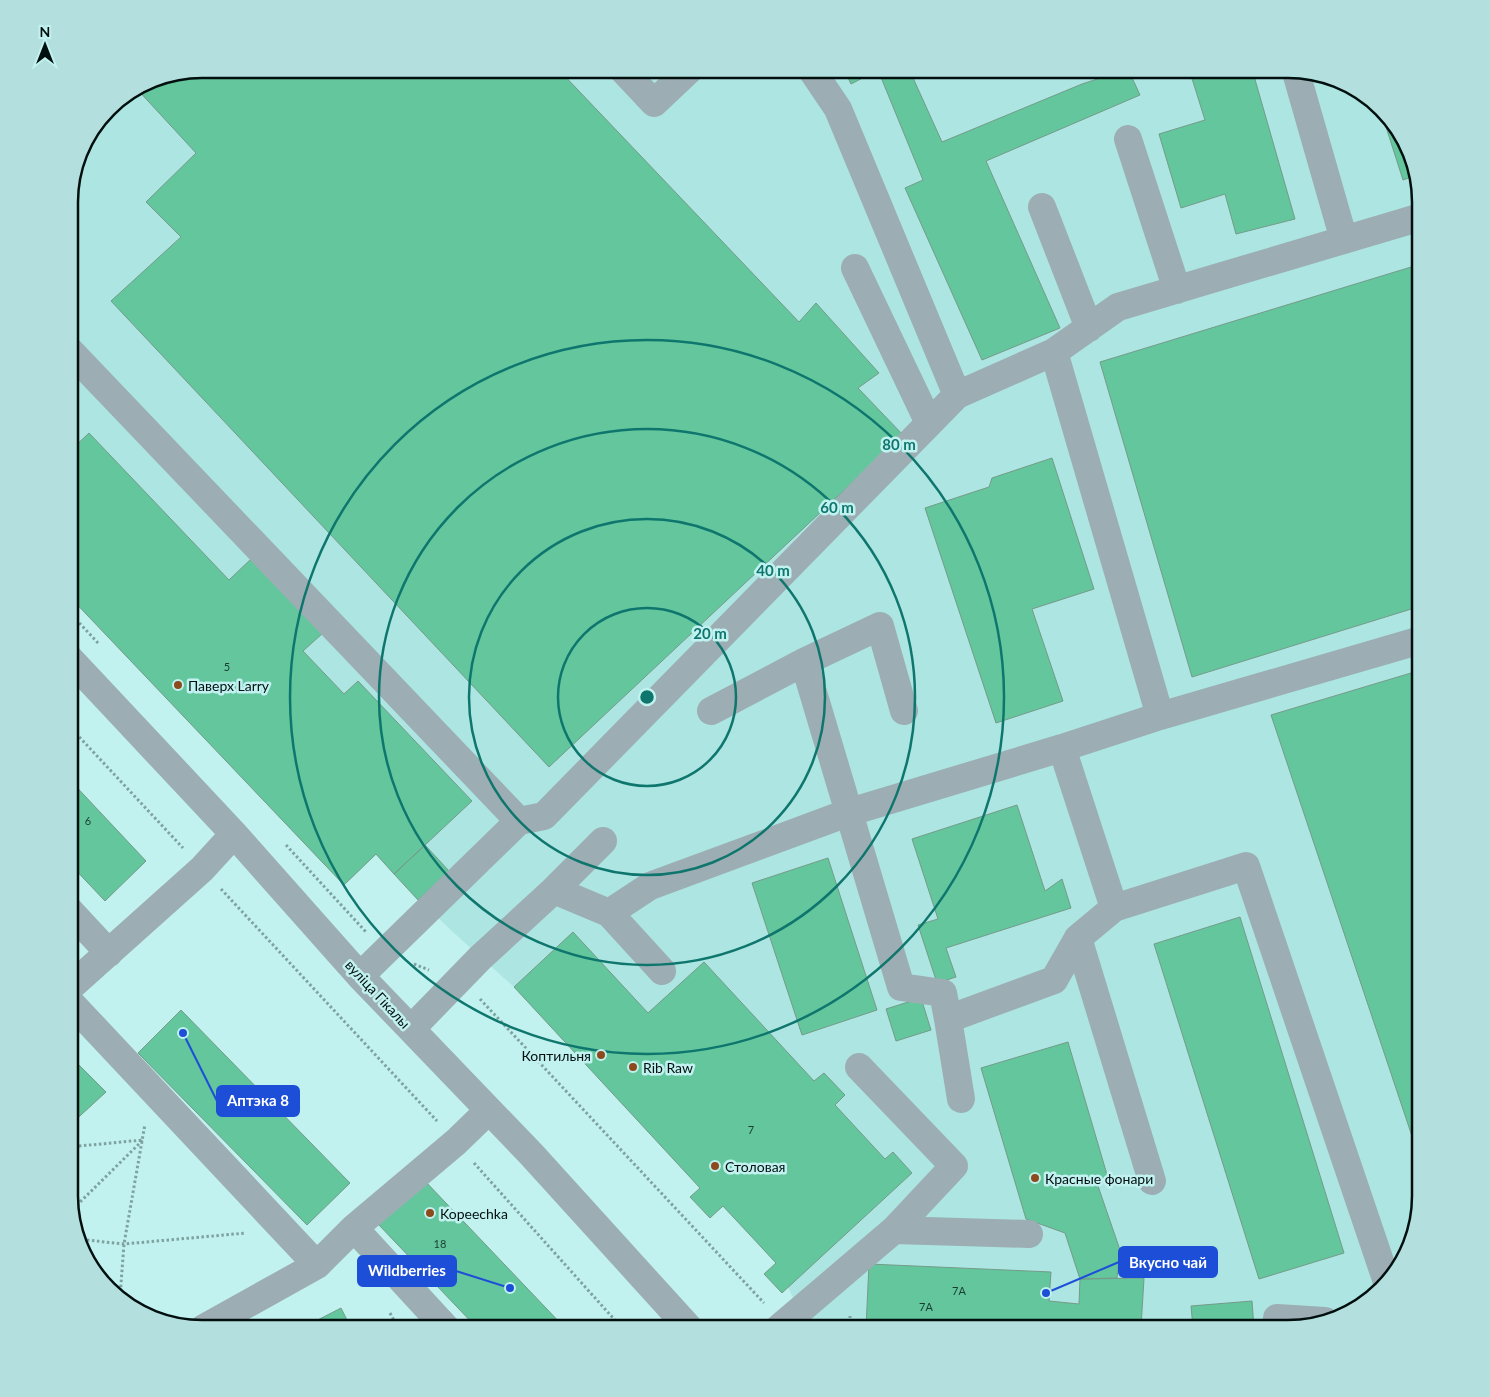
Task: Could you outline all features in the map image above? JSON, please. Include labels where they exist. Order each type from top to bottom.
[{"type":"street","points":[[630,78],[654,103],[680,78]]},
{"type":"street","points":[[817,78],[838,108],[957,395]]},
{"type":"street","points":[[1298,78],[1344,240]]},
{"type":"street","points":[[1128,139],[1177,290]]},
{"type":"street","points":[[1042,207],[1089,328]]},
{"type":"street","points":[[360,976],[518,821],[544,816],[957,395],[1054,352],[1118,307],[1412,220]]},
{"type":"street","points":[[855,268],[929,423]]},
{"type":"street","points":[[1054,352],[1160,716]]},
{"type":"street","points":[[78,359],[518,821]]},
{"type":"street","points":[[711,711],[804,662],[880,626],[904,711]]},
{"type":"street","points":[[609,913],[650,886],[850,812],[1062,748],[1160,716],[1412,643]]},
{"type":"street","points":[[804,662],[901,986],[943,993],[961,1099]]},
{"type":"street","name":"вуліца Гікалы","points":[[78,668],[234,834],[360,976],[532,1155],[682,1320]]},
{"type":"street","points":[[1062,748],[1114,908]]},
{"type":"street","points":[[78,980],[202,869],[234,834]]},
{"type":"street","points":[[411,1029],[480,958],[554,890],[603,840]]},
{"type":"street","points":[[948,1019],[1054,980],[1078,938],[1114,908],[1246,866],[1384,1274]]},
{"type":"street","points":[[554,890],[609,913],[662,971]]},
{"type":"street","points":[[78,920],[109,953]]},
{"type":"street","points":[[1078,938],[1152,1181]]},
{"type":"street","points":[[78,1011],[317,1265]]},
{"type":"street","points":[[788,1320],[894,1230],[954,1166],[859,1067]]},
{"type":"street","points":[[218,1320],[317,1265],[354,1228],[456,1142],[488,1111]]},
{"type":"street","points":[[354,1228],[439,1320]]},
{"type":"street","points":[[894,1230],[1029,1234]]},
{"type":"street","points":[[1277,1318],[1295,1319]]},
{"type":"path","points":[[78,736],[456,1142],[615,1320]]},
{"type":"path","points":[[385,952],[456,982],[480,999],[775,1320]]},
{"type":"path","points":[[121,1289],[124,1244],[151,1089]]},
{"type":"path","points":[[78,1146],[143,1140]]},
{"type":"path","points":[[78,1204],[143,1140]]},
{"type":"path","points":[[86,1240],[124,1244],[283,1229]]},
{"type":"shaded area","points":[[194,78],[1296,78],[1328,84],[1357,98],[1382,120],[1392,133],[1406,162],[1412,194],[1412,1195],[1410,1220],[1400,1250],[1382,1277],[1357,1299],[1328,1313],[1288,1320],[804,1320],[776,1263],[514,987],[414,895],[376,855],[344,885],[78,605],[78,194],[87,154],[98,133],[120,108],[133,98],[154,87],[177,80]]},
{"type":"building","points":[[194,78],[567,78],[799,322],[816,303],[879,373],[858,388],[903,435],[549,767],[111,301],[181,237],[146,202],[196,153],[141,93],[170,82]]},
{"type":"building","points":[[848,78],[863,78],[851,84]]},
{"type":"building","points":[[881,78],[913,78],[942,142],[1100,78],[1132,78],[1140,95],[986,161],[1060,328],[982,360],[905,188],[923,180]]},
{"type":"building","points":[[1192,78],[1255,78],[1295,219],[1236,234],[1225,194],[1181,208],[1159,134],[1205,120]]},
{"type":"building","points":[[1385,124],[1400,147],[1406,162],[1410,178],[1403,180]]},
{"type":"building","points":[[1412,267],[1412,609],[1192,677],[1100,362]]},
{"type":"building","points":[[89,433],[229,580],[252,558],[323,633],[303,651],[344,694],[358,681],[472,801],[394,874],[376,854],[344,885],[78,605],[78,443]]},
{"type":"building","points":[[1052,458],[1094,589],[1032,609],[1063,701],[996,723],[925,508],[989,487],[992,478]]},
{"type":"building","points":[[1412,673],[1412,1136],[1271,715]]},
{"type":"building","points":[[78,789],[146,861],[105,901],[78,872]]},
{"type":"building","points":[[1017,805],[1045,891],[1062,879],[1071,908],[946,948],[956,977],[937,983],[918,925],[938,919],[912,839]]},
{"type":"building","points":[[425,845],[449,871],[418,900],[394,874]]},
{"type":"building","points":[[828,858],[877,1010],[802,1035],[752,883]]},
{"type":"building","points":[[1240,917],[1344,1253],[1259,1279],[1154,944]]},
{"type":"building","points":[[573,932],[648,1013],[704,962],[814,1081],[824,1073],[845,1095],[835,1105],[885,1159],[893,1152],[912,1173],[782,1293],[764,1274],[776,1263],[723,1206],[710,1218],[690,1197],[700,1188],[514,987]]},
{"type":"building","points":[[921,998],[931,1030],[896,1041],[886,1009]]},
{"type":"building","points":[[181,1010],[350,1183],[307,1225],[138,1053]]},
{"type":"building","points":[[1068,1042],[1108,1178],[1098,1186],[1120,1250],[1117,1278],[1080,1279],[1065,1233],[1026,1219],[981,1068]]},
{"type":"building","points":[[78,1064],[106,1092],[78,1118]]},
{"type":"building","points":[[425,1181],[557,1320],[469,1320],[378,1224]]},
{"type":"building","points":[[869,1264],[1051,1272],[1049,1301],[1079,1304],[1080,1279],[1144,1278],[1141,1320],[866,1320]]},
{"type":"building","points":[[1252,1301],[1253,1320],[1192,1320],[1191,1306]]},
{"type":"building","points":[[341,1308],[347,1320],[318,1320]]},
{"type":"place","name":"Паверх Larry","points":[[178,685]]},
{"type":"place","name":"Аптэка 8","points":[[183,1033]]},
{"type":"place","name":"Коптильня","points":[[601,1055]]},
{"type":"place","name":"Rib Raw","points":[[633,1067]]},
{"type":"place","name":"Столовая","points":[[715,1166]]},
{"type":"place","name":"Красные фонари","points":[[1035,1178]]},
{"type":"place","name":"Kopeechka","points":[[430,1213]]},
{"type":"place","name":"Wildberries","points":[[510,1288]]},
{"type":"place","name":"Вкусно чай","points":[[1046,1293]]}]
